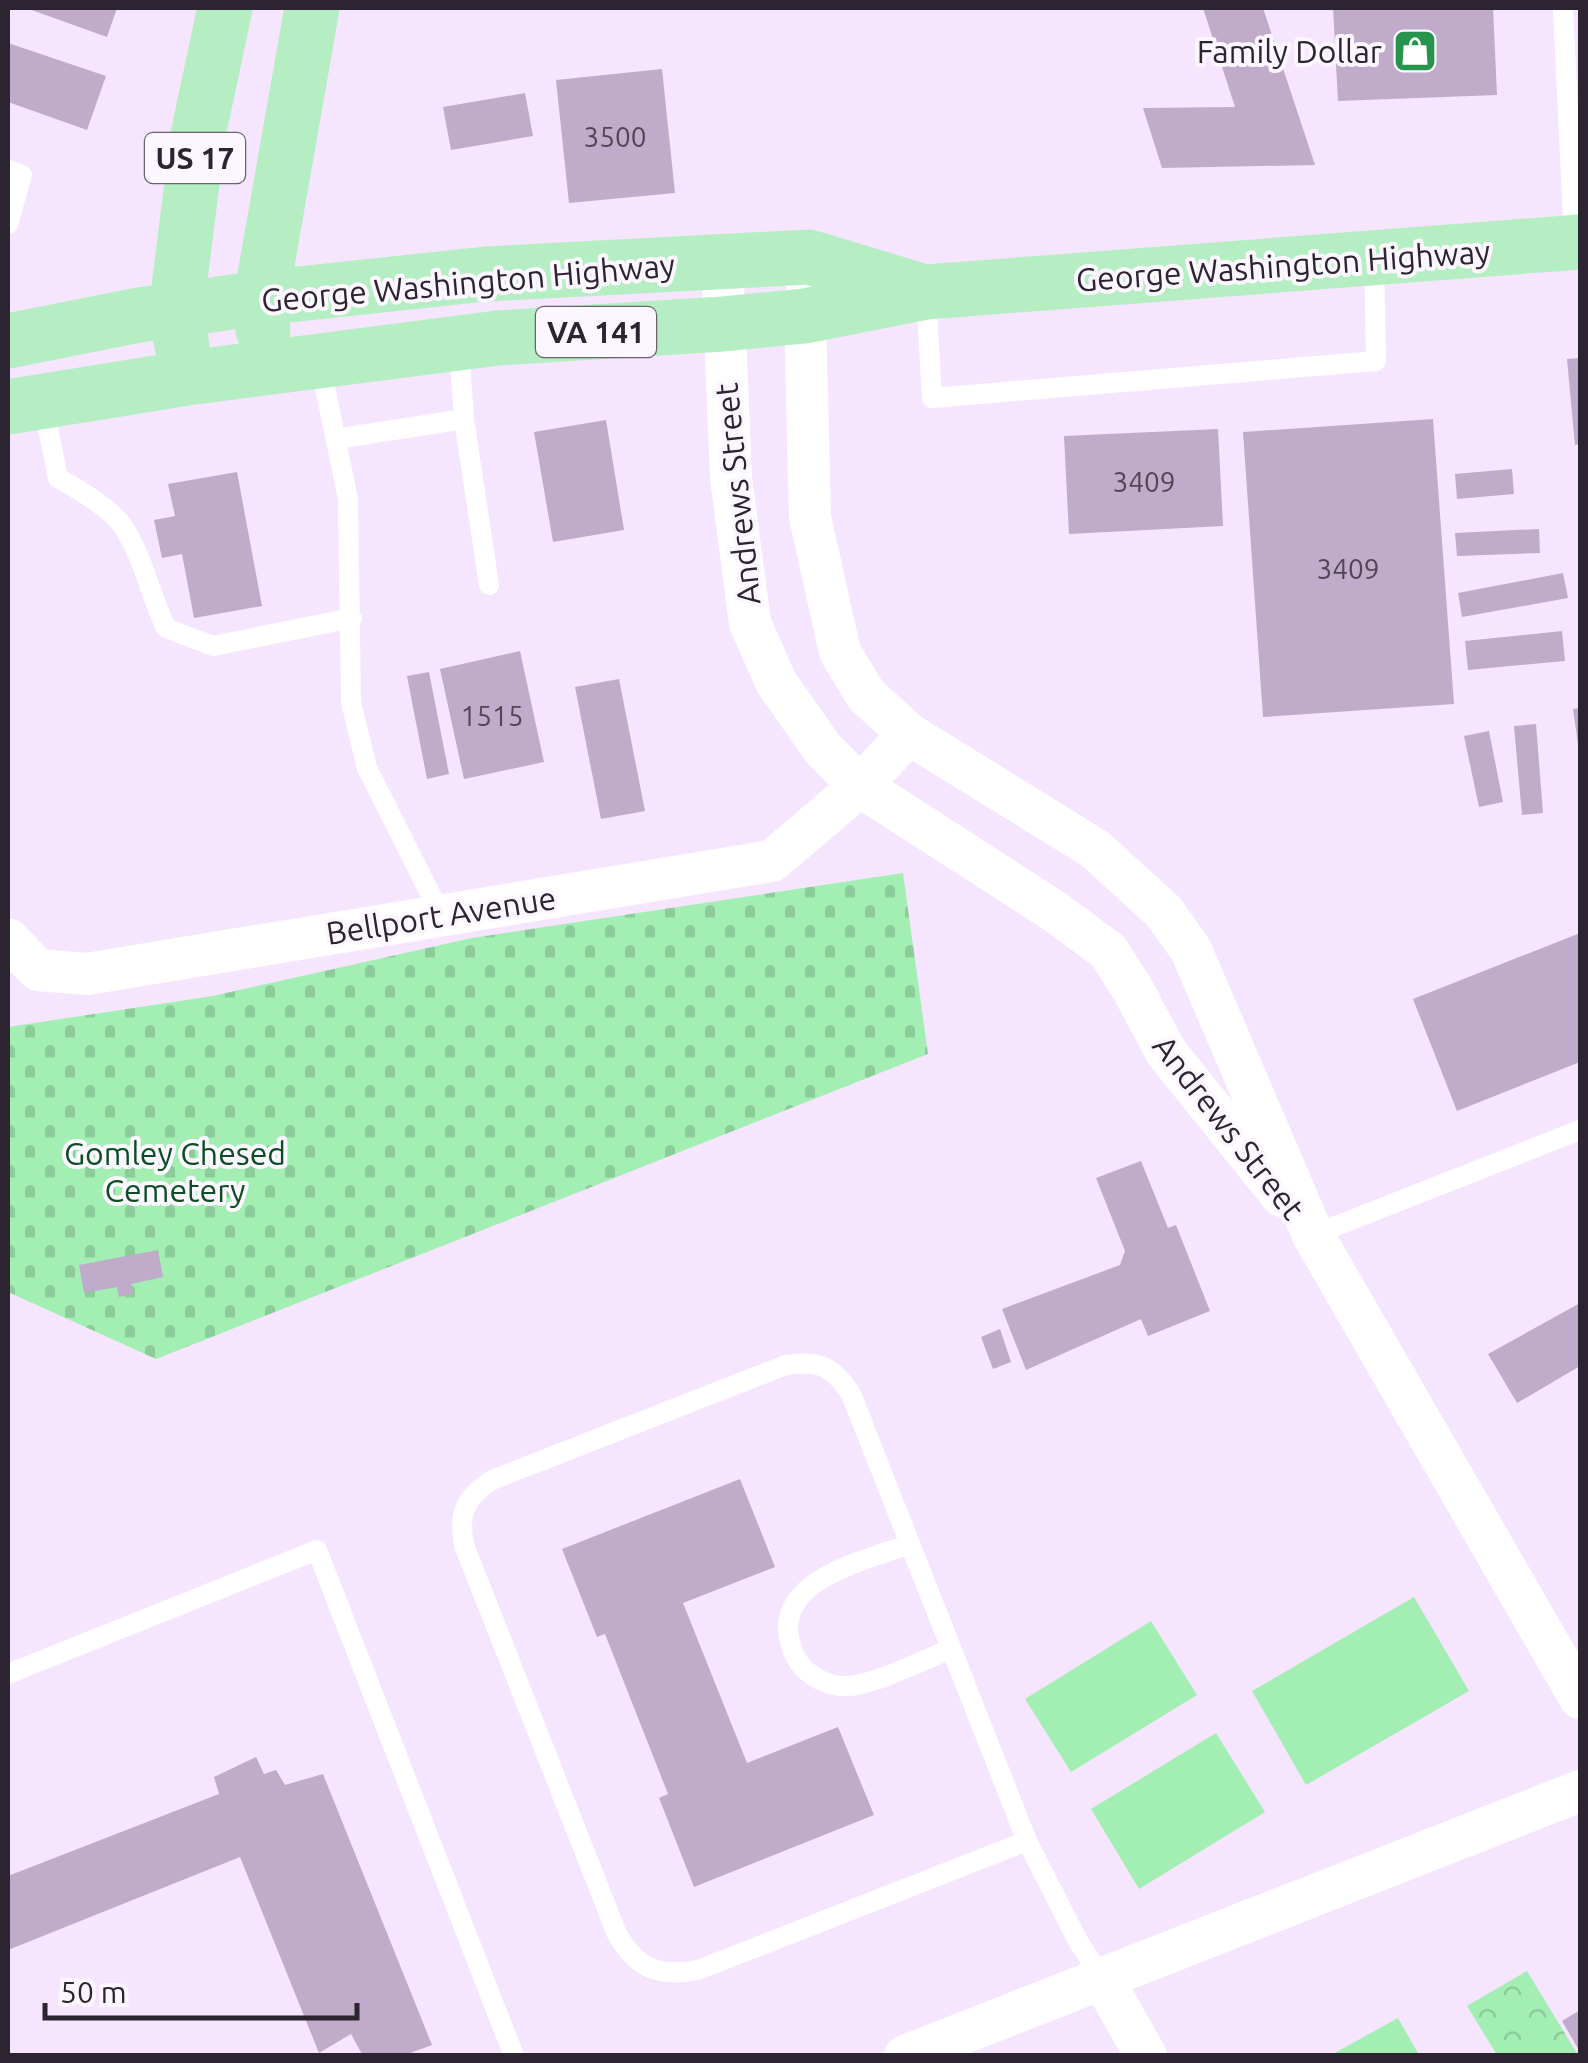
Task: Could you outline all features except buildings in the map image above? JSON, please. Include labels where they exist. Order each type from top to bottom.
[{"type":"main road","name":"US 17","points":[[176,311],[198,135],[225,8]]},
{"type":"main road","name":"US 17","points":[[265,368],[262,298],[312,8]]},
{"type":"main road","name":"George Washington Highway","points":[[25,404],[187,378],[498,338],[805,316],[926,292],[1577,242]]},
{"type":"main road","name":"George Washington Highway","points":[[8,341],[139,315],[468,275],[809,256],[926,292]]},
{"type":"main road","points":[[176,311],[187,378]]},
{"type":"street","name":"Andrews Street","points":[[809,256],[805,316],[810,517],[840,652],[866,695],[909,734],[1095,850],[1164,912],[1194,958],[1313,1235]]},
{"type":"street","name":"Andrews Street","points":[[722,261],[731,478],[750,623],[776,682],[823,749],[860,786],[1057,913],[1108,952],[1166,1052],[1313,1235]]},
{"type":"street","name":"Bellport Avenue","points":[[8,939],[38,970],[87,974],[772,860],[860,786],[909,734]]},
{"type":"street","points":[[1313,1235],[1580,1698]]},
{"type":"street","points":[[905,2056],[1580,1791]]},
{"type":"street","points":[[1102,1978],[1146,2056]]},
{"type":"lane","points":[[1563,8],[1574,93],[1577,242]]},
{"type":"lane","points":[[8,170],[22,174],[8,224]]},
{"type":"lane","points":[[926,292],[932,398],[1376,361],[1374,258]]},
{"type":"lane","points":[[458,343],[464,419],[489,585]]},
{"type":"lane","points":[[320,361],[348,499],[352,702],[367,768],[441,915]]},
{"type":"lane","points":[[25,404],[58,478],[81,490],[120,523],[148,579],[166,628],[213,646],[352,618]]},
{"type":"lane","points":[[336,439],[464,419]]},
{"type":"lane","points":[[1313,1235],[1580,1130]]},
{"type":"lane","points":[[1027,1841],[698,1970],[678,1974],[659,1972],[641,1964],[617,1934],[464,1544],[460,1526],[464,1506],[476,1490],[492,1480],[786,1365],[805,1362],[824,1366],[840,1377],[1027,1841],[1102,1978]]},
{"type":"lane","points":[[910,1544],[824,1576],[807,1587],[795,1602],[788,1621],[796,1659],[809,1674],[845,1687],[952,1649]]},
{"type":"lane","points":[[8,1674],[317,1550],[514,2056]]},
{"type":"green space","name":"Gomley Chesed Cemetery","points":[[903,873],[928,1054],[156,1359],[8,1292],[8,1027],[213,996],[472,938]]},
{"type":"green space","points":[[1414,1597],[1469,1691],[1306,1785],[1252,1691]]},
{"type":"green space","points":[[1151,1621],[1197,1695],[1071,1772],[1025,1699]]},
{"type":"green space","points":[[1216,1733],[1265,1812],[1139,1889],[1091,1809]]},
{"type":"green space","points":[[1527,1971],[1578,2055],[1497,2055],[1467,2006]]},
{"type":"green space","points":[[1398,2018],[1419,2055],[1331,2055]]},
{"type":"place","name":"Family Dollar","points":[[1415,51]]}]
